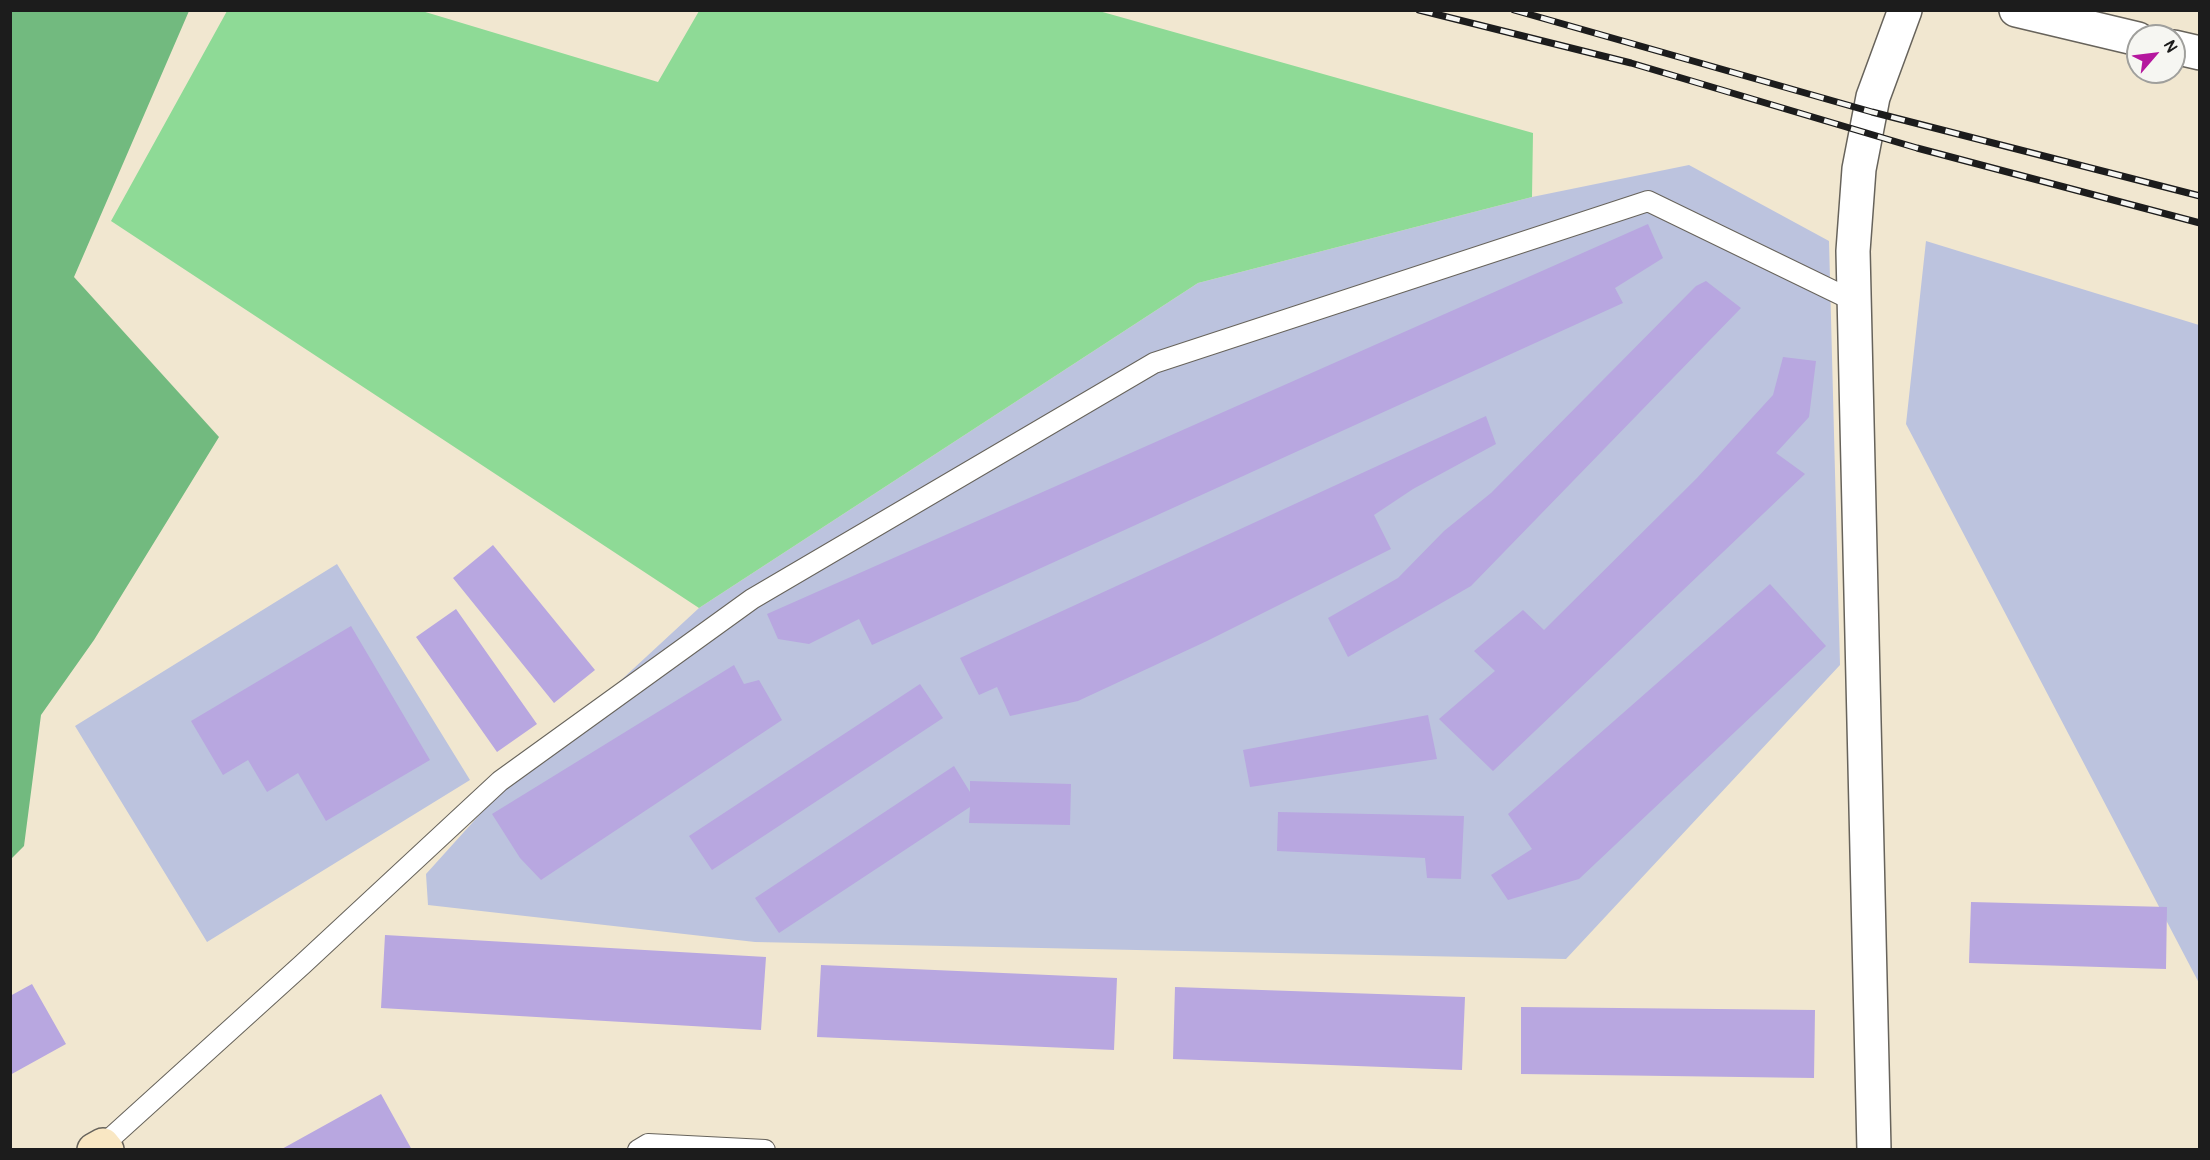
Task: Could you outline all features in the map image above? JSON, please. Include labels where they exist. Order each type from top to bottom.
[{"type":"street","points":[[1874,1149],[1853,251],[1859,170],[1873,97],[1905,10]]},
{"type":"street","points":[[2016,10],[2126,36]]},
{"type":"lane","points":[[101,1148],[500,781],[752,599],[1154,363],[1648,201],[1854,301]]},
{"type":"lane","points":[[638,1149],[648,1144],[765,1149]]},
{"type":"shaded area","points":[[1689,165],[1829,241],[1840,665],[1566,959],[755,942],[428,905],[426,874],[500,792],[699,608],[1198,283],[1532,197]]},
{"type":"shaded area","points":[[1926,241],[2199,325],[2199,983],[1906,424]]},
{"type":"shaded area","points":[[337,564],[470,780],[207,942],[75,726]]},
{"type":"green space","points":[[11,10],[189,11],[74,277],[219,437],[94,640],[41,715],[24,846],[11,859]]},
{"type":"green space","points":[[227,11],[422,11],[658,82],[699,11],[1099,11],[1533,133],[1532,197],[1198,283],[699,608],[111,221]]},
{"type":"building","points":[[1648,224],[1663,258],[1615,288],[1623,303],[872,645],[859,619],[809,644],[778,639],[767,614]]},
{"type":"building","points":[[1706,281],[1741,308],[1471,586],[1348,657],[1328,618],[1398,578],[1444,531],[1491,493],[1696,286]]},
{"type":"building","points":[[1783,357],[1816,361],[1809,417],[1776,453],[1805,474],[1493,771],[1439,719],[1495,671],[1474,651],[1523,610],[1544,630],[1697,478],[1773,395]]},
{"type":"building","points":[[1486,416],[1496,444],[1413,489],[1374,515],[1391,549],[1207,641],[1078,701],[1010,716],[997,687],[979,695],[960,658]]},
{"type":"building","points":[[493,545],[595,670],[554,703],[453,578]]},
{"type":"building","points":[[1770,584],[1826,646],[1579,879],[1508,900],[1491,875],[1532,849],[1508,814]]},
{"type":"building","points":[[456,609],[537,724],[497,752],[416,637]]},
{"type":"building","points":[[351,626],[430,760],[326,821],[298,773],[267,792],[248,760],[223,775],[191,721]]},
{"type":"building","points":[[734,665],[744,684],[759,680],[782,720],[541,880],[520,858],[492,814]]},
{"type":"building","points":[[920,684],[943,718],[712,870],[689,836]]},
{"type":"building","points":[[1428,715],[1437,759],[1250,787],[1243,750]]},
{"type":"building","points":[[954,766],[970,792],[970,781],[1071,784],[1070,825],[969,823],[970,807],[779,933],[755,898]]},
{"type":"building","points":[[1278,812],[1464,816],[1461,879],[1427,878],[1425,858],[1277,851]]},
{"type":"building","points":[[1971,902],[2167,907],[2166,969],[1969,963]]},
{"type":"building","points":[[385,935],[766,957],[761,1030],[381,1008]]},
{"type":"building","points":[[821,965],[1117,978],[1114,1050],[817,1037]]},
{"type":"building","points":[[32,984],[66,1044],[10,1075],[10,996]]},
{"type":"building","points":[[1175,987],[1465,997],[1462,1070],[1173,1059]]},
{"type":"building","points":[[1521,1007],[1815,1010],[1814,1078],[1521,1074]]},
{"type":"building","points":[[381,1094],[412,1150],[280,1150]]},
{"type":"railway","points":[[1419,10],[1631,63],[1917,148],[2200,223]]},
{"type":"railway","points":[[1514,10],[1872,112],[2200,196]]}]
